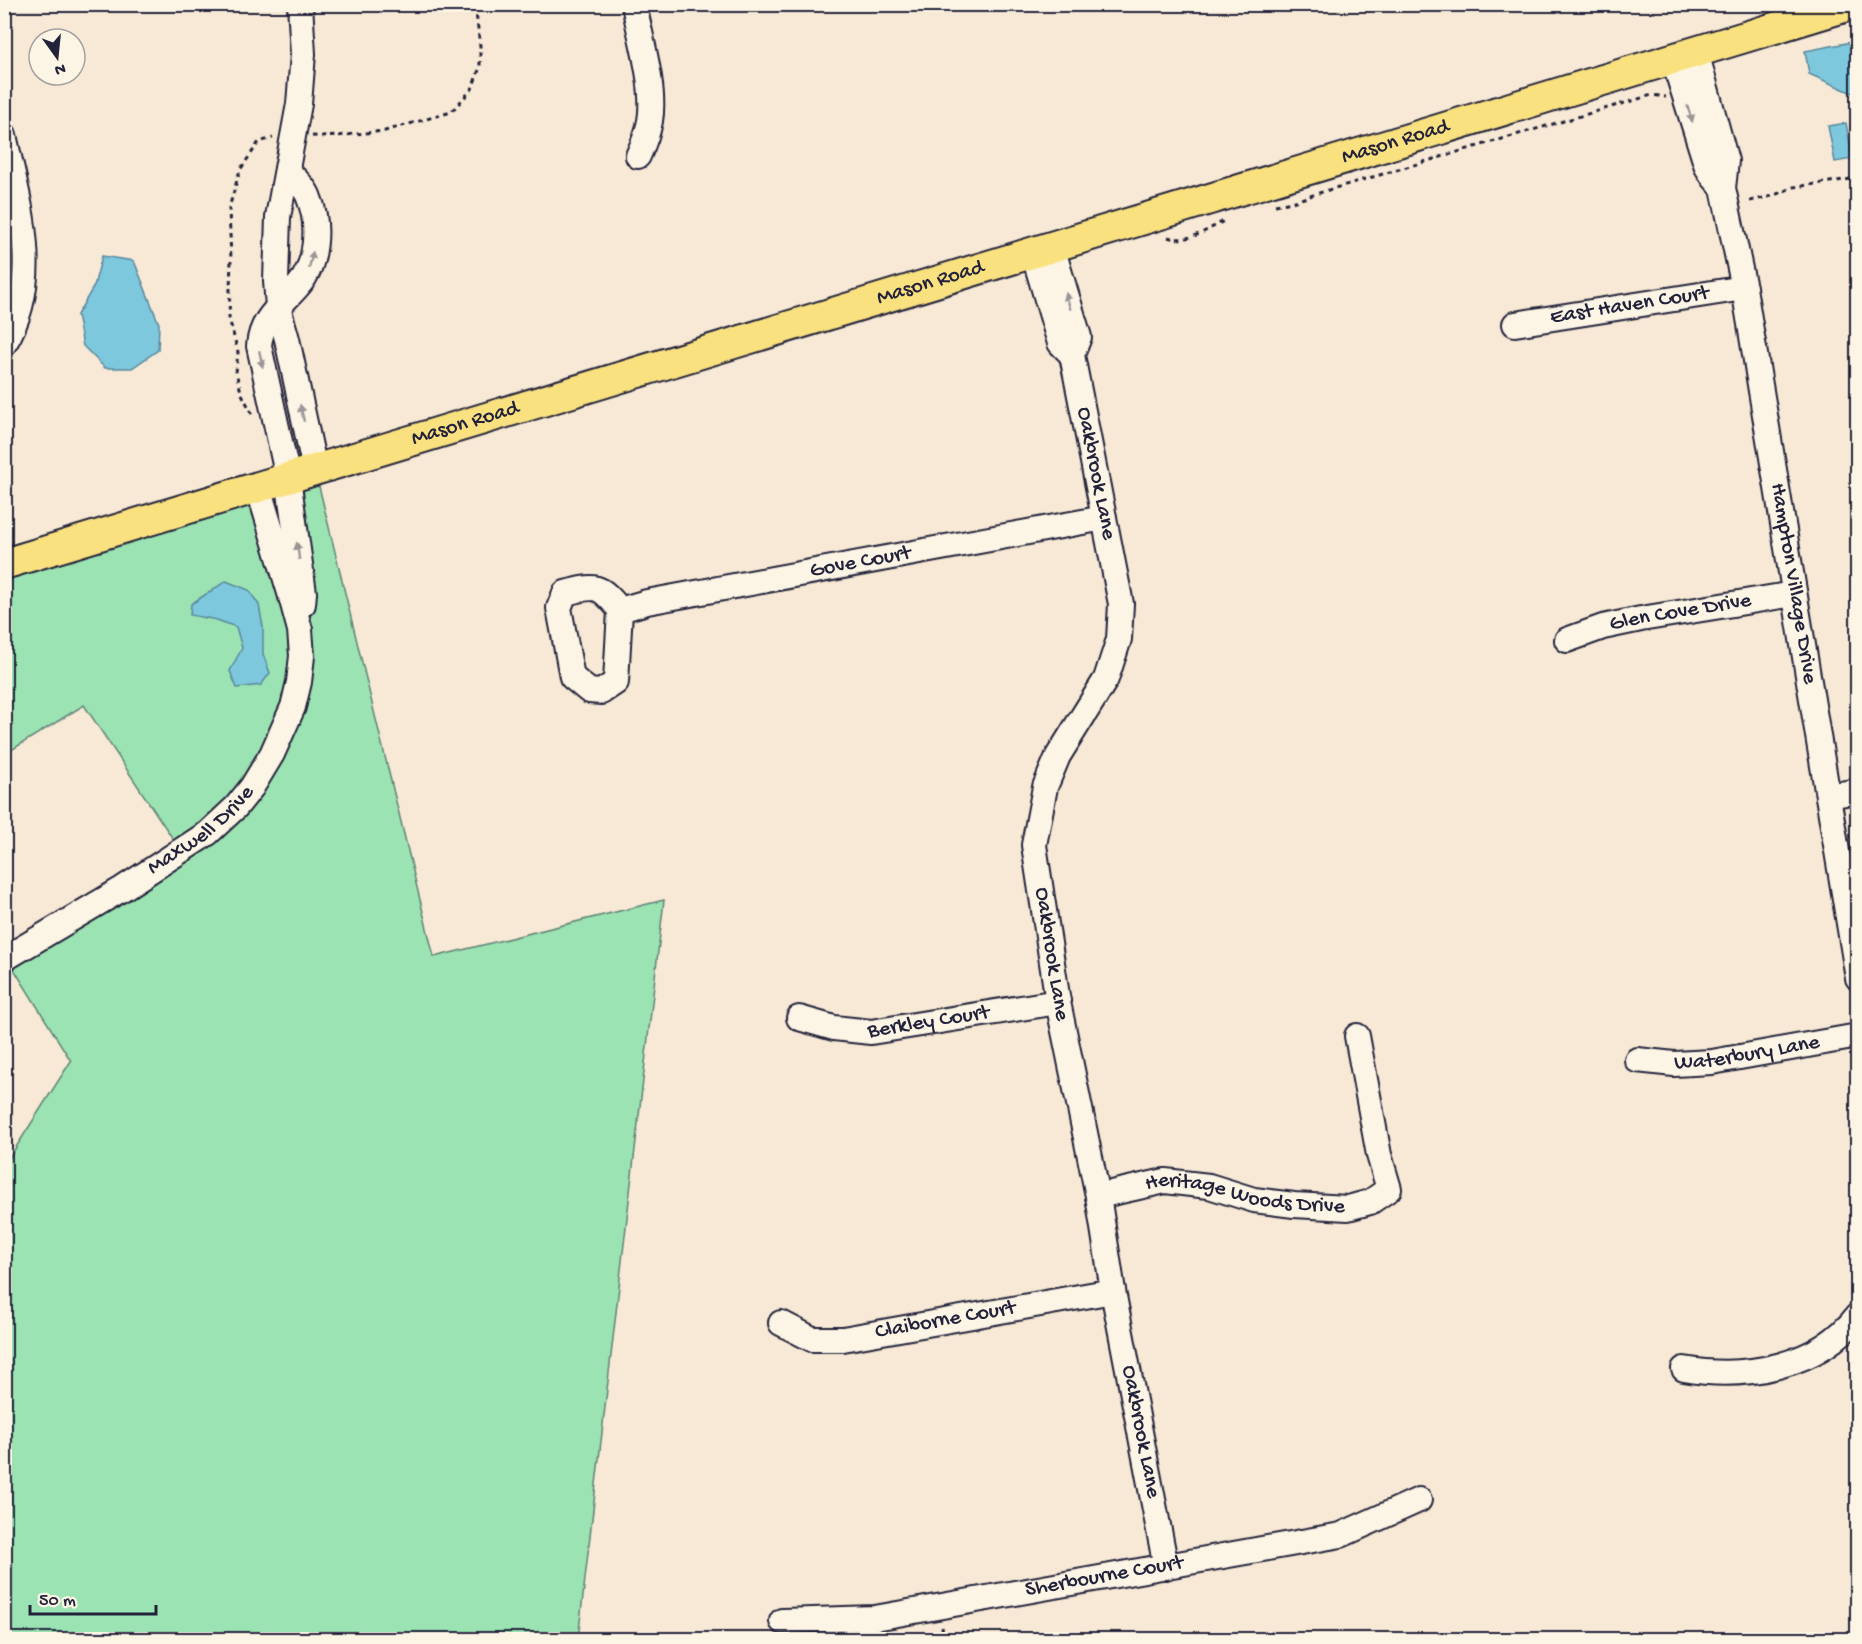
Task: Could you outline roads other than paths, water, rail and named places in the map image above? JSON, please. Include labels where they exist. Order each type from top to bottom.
[{"type":"main road","name":"Mason Road","points":[[4,564],[1854,4]]},
{"type":"street","name":"Maxwell Drive","points":[[4,959],[165,862],[208,833],[236,807],[252,787],[272,754],[293,707],[302,656],[300,630],[304,593],[302,474],[287,339],[278,306],[275,255],[278,217],[299,104],[302,64],[300,4]]},
{"type":"street","points":[[634,4],[649,82],[651,107],[648,132],[638,156]]},
{"type":"street","name":"Hampton Village Drive","points":[[1684,55],[1707,167],[1723,188],[1744,288],[1857,978]]},
{"type":"street","points":[[4,135],[20,207],[27,256],[24,296],[13,330],[4,344]]},
{"type":"street","points":[[278,306],[307,276],[313,255],[315,233],[314,214],[309,196],[287,170]]},
{"type":"street","name":"Oakbrook Lane","points":[[1042,249],[1060,343],[1072,355],[1121,604],[1119,639],[1106,679],[1058,756],[1045,787],[1034,845],[1058,1002],[1098,1196],[1113,1291],[1166,1567]]},
{"type":"street","name":"East Haven Court","points":[[1515,324],[1744,288]]},
{"type":"street","name":"Maxwell Drive","points":[[258,487],[300,630]]},
{"type":"street","name":"Gove Court","points":[[620,610],[647,602],[1104,518]]},
{"type":"street","name":"Glen Cove Drive","points":[[1567,640],[1603,627],[1641,619],[1794,594]]},
{"type":"street","points":[[1828,796],[1857,792]]},
{"type":"street","name":"Berkley Court","points":[[799,1018],[834,1028],[871,1032],[1058,1002]]},
{"type":"street","name":"Heritage Woods Drive","points":[[1098,1196],[1165,1181],[1209,1186],[1254,1200],[1294,1205],[1348,1208],[1370,1202],[1389,1190],[1379,1155],[1357,1036]]},
{"type":"street","name":"Waterbury Lane","points":[[1637,1060],[1674,1064],[1712,1062],[1857,1036]]},
{"type":"street","name":"Claiborne Court","points":[[781,1323],[812,1339],[843,1338],[1113,1291]]},
{"type":"street","points":[[1684,1369],[1723,1373],[1773,1367],[1822,1349],[1843,1332],[1857,1315]]},
{"type":"street","name":"Sherbourne Court","points":[[782,1621],[875,1618],[1341,1535],[1419,1500]]},
{"type":"water","points":[[1857,41],[1857,95],[1809,74],[1805,51]]},
{"type":"water","points":[[1846,123],[1853,159],[1835,162],[1828,126]]},
{"type":"water","points":[[102,256],[134,261],[159,324],[158,350],[132,368],[105,368],[83,346],[77,315],[94,286]]},
{"type":"water","points":[[226,581],[249,590],[259,605],[263,627],[263,654],[270,673],[261,685],[237,688],[230,671],[242,648],[236,627],[217,620],[190,615],[191,604]]}]
